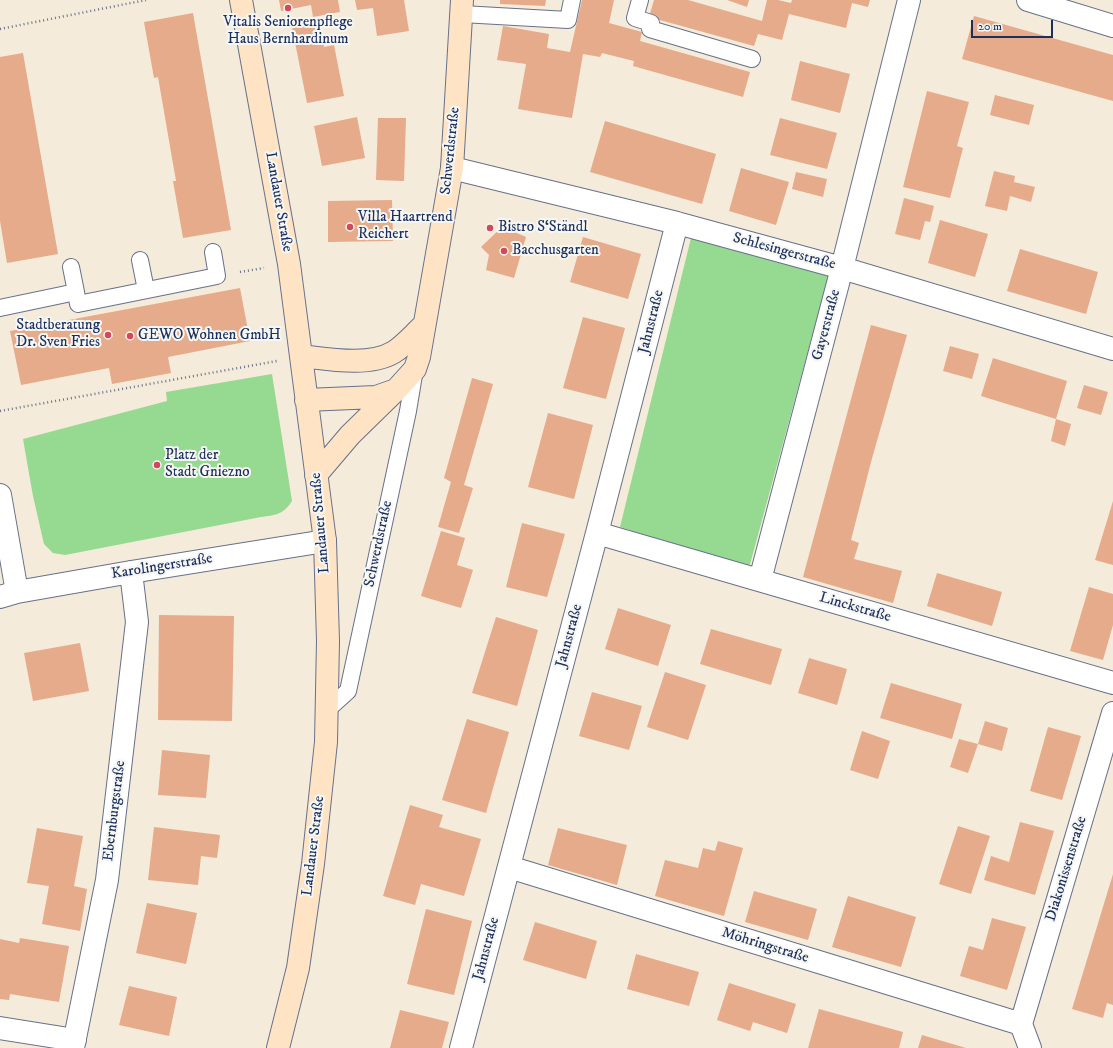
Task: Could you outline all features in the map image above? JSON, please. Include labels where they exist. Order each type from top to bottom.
[{"type":"main road","name":"Landauer Straße","points":[[241,0],[289,264],[325,541],[328,641],[326,742],[298,968],[278,1048]]},
{"type":"main road","name":"Schwerdstraße","points":[[316,475],[350,435],[415,369],[419,357],[452,168],[462,7]]},
{"type":"main road","points":[[301,356],[351,361],[375,359],[392,353],[405,344],[424,325]]},
{"type":"main road","name":"Schwerdstraße","points":[[306,400],[376,397],[396,390]]},
{"type":"street","name":"Gayerstraße","points":[[760,580],[842,268],[909,0]]},
{"type":"street","points":[[1028,0],[1113,26]]},
{"type":"street","name":"Schlesingerstraße","points":[[452,168],[677,223],[842,268],[1113,348]]},
{"type":"street","name":"Jahnstraße","points":[[461,1048],[598,533],[677,223]]},
{"type":"street","points":[[0,495],[8,594]]},
{"type":"street","name":"Linckstraße","points":[[598,533],[1113,683]]},
{"type":"street","name":"Karolingerstraße","points":[[8,594],[131,572],[325,541]]},
{"type":"street","name":"Ebernburgstraße","points":[[74,1044],[107,880],[137,622],[131,572]]},
{"type":"street","name":"Diakonissenstraße","points":[[1021,1024],[1113,713]]},
{"type":"street","name":"Möhringstraße","points":[[509,867],[1021,1024]]},
{"type":"street","points":[[1021,1024],[1030,1048]]},
{"type":"street","points":[[0,1028],[74,1044]]},
{"type":"lane","points":[[462,7],[568,20],[572,0]]},
{"type":"lane","points":[[640,0],[634,18],[652,23],[650,29],[752,59]]},
{"type":"lane","points":[[71,267],[78,304],[217,276],[213,252]]},
{"type":"lane","points":[[140,260],[146,290]]},
{"type":"lane","points":[[0,308],[76,292]]},
{"type":"lane","name":"Schwerdstraße","points":[[327,710],[348,691],[406,419],[415,369]]},
{"type":"path","points":[[0,29],[146,0]]},
{"type":"path","points":[[217,276],[289,264]]},
{"type":"path","points":[[0,412],[301,356]]},
{"type":"green space","points":[[691,238],[829,274],[749,568],[620,527]]},
{"type":"green space","name":"Platz der Stadt Gniezno","points":[[272,374],[292,501],[282,512],[270,516],[65,555],[53,553],[44,544],[33,496],[23,439],[167,401],[166,392]]},
{"type":"building","points":[[279,0],[338,0],[340,12],[313,17],[311,5],[281,11]]},
{"type":"building","points":[[355,0],[404,0],[409,31],[377,36],[373,8],[357,10]]},
{"type":"building","points":[[500,0],[546,0],[545,6],[500,4]]},
{"type":"building","points":[[582,0],[614,0],[609,23],[642,32],[640,41],[750,72],[743,97],[633,66],[634,61],[602,53],[600,57],[583,54],[572,118],[518,109],[526,64],[497,60],[503,26],[549,34],[547,48],[570,52]]},
{"type":"building","points":[[654,0],[688,0],[762,21],[767,0],[778,0],[791,3],[792,0],[870,0],[868,7],[852,3],[846,28],[789,14],[782,40],[758,34],[754,46],[649,17]]},
{"type":"building","points":[[727,0],[749,0],[747,7]]},
{"type":"building","points":[[193,13],[231,230],[183,238],[173,181],[176,181],[158,77],[154,78],[144,22]]},
{"type":"building","points":[[974,16],[1113,55],[1113,101],[962,59]]},
{"type":"building","points":[[319,22],[324,47],[334,45],[344,96],[307,103],[292,27]]},
{"type":"building","points":[[23,53],[58,254],[7,263],[0,221],[0,57]]},
{"type":"building","points":[[800,61],[850,74],[840,113],[791,100]]},
{"type":"building","points":[[927,91],[969,102],[957,146],[963,148],[950,198],[903,187]]},
{"type":"building","points":[[995,95],[1034,105],[1029,125],[990,115]]},
{"type":"building","points":[[357,117],[365,158],[322,166],[314,126]]},
{"type":"building","points":[[378,118],[406,118],[404,181],[376,180]]},
{"type":"building","points":[[780,118],[837,133],[827,169],[770,155]]},
{"type":"building","points":[[605,121],[716,154],[702,204],[590,172]]},
{"type":"building","points":[[741,168],[789,182],[776,225],[729,211]]},
{"type":"building","points":[[994,171],[1015,176],[1014,182],[1035,187],[1031,202],[1010,196],[1007,211],[985,206]]},
{"type":"building","points":[[796,172],[827,179],[823,197],[792,189]]},
{"type":"building","points":[[904,198],[934,206],[930,222],[925,221],[920,240],[895,234]]},
{"type":"building","points":[[392,200],[393,241],[328,242],[328,201]]},
{"type":"building","points":[[940,220],[988,234],[975,277],[928,263]]},
{"type":"building","name":"Bacchusgarten","points":[[505,224],[512,231],[526,237],[514,278],[486,270],[489,255],[481,247]]},
{"type":"building","points":[[583,237],[641,254],[628,299],[570,282]]},
{"type":"building","points":[[1020,249],[1098,272],[1086,314],[1007,291]]},
{"type":"building","name":"GEWO Wohnen GmbH","points":[[240,288],[250,341],[168,357],[171,373],[112,384],[109,368],[21,385],[10,331]]},
{"type":"building","points":[[583,317],[625,328],[606,399],[563,388]]},
{"type":"building","points":[[871,325],[907,335],[871,462],[851,540],[859,543],[854,559],[902,571],[893,603],[803,577]]},
{"type":"building","points":[[950,346],[979,354],[972,379],[943,371]]},
{"type":"building","points":[[993,358],[1067,381],[1056,419],[981,396]]},
{"type":"building","points":[[472,378],[493,384],[464,485],[473,488],[459,533],[438,527],[451,482],[444,478]]},
{"type":"building","points":[[1084,385],[1108,392],[1101,415],[1077,408]]},
{"type":"building","points":[[548,413],[593,425],[574,499],[528,487]]},
{"type":"building","points":[[1056,419],[1071,424],[1065,446],[1051,441]]},
{"type":"building","points":[[1113,501],[1113,565],[1095,560]]},
{"type":"building","points":[[522,523],[565,534],[547,597],[506,587]]},
{"type":"building","points":[[441,531],[465,538],[457,565],[473,570],[461,608],[421,596]]},
{"type":"building","points":[[937,573],[1002,592],[992,626],[927,606]]},
{"type":"building","points":[[1089,587],[1113,594],[1113,625],[1103,660],[1070,651]]},
{"type":"building","points":[[618,608],[671,625],[658,666],[605,649]]},
{"type":"building","points":[[159,615],[234,616],[232,721],[158,720]]},
{"type":"building","points":[[496,617],[538,630],[517,706],[472,693]]},
{"type":"building","points":[[711,629],[782,649],[771,685],[700,664]]},
{"type":"building","points":[[80,643],[89,691],[33,701],[24,653]]},
{"type":"building","points":[[809,658],[847,669],[837,705],[798,693]]},
{"type":"building","points":[[665,672],[706,685],[688,740],[647,727]]},
{"type":"building","points":[[891,683],[962,704],[952,739],[880,718]]},
{"type":"building","points":[[592,692],[642,706],[629,750],[579,736]]},
{"type":"building","points":[[467,719],[509,732],[486,813],[442,800]]},
{"type":"building","points":[[985,721],[1008,728],[1002,751],[978,744]]},
{"type":"building","points":[[1048,727],[1081,736],[1062,800],[1030,791]]},
{"type":"building","points":[[862,731],[890,741],[878,779],[850,770]]},
{"type":"building","points":[[959,739],[978,744],[968,773],[950,767]]},
{"type":"building","points":[[162,750],[210,755],[206,798],[158,795]]},
{"type":"building","points":[[410,805],[443,815],[439,827],[481,839],[464,896],[421,884],[415,905],[383,896]]},
{"type":"building","points":[[1020,822],[1054,831],[1035,895],[984,880],[991,856],[1009,862]]},
{"type":"building","points":[[958,826],[990,836],[971,894],[939,884]]},
{"type":"building","points":[[154,827],[220,835],[217,858],[201,856],[198,885],[148,880]]},
{"type":"building","points":[[37,828],[83,836],[74,886],[87,889],[80,931],[42,924],[49,886],[27,883]]},
{"type":"building","points":[[558,828],[627,845],[617,885],[548,865]]},
{"type":"building","points":[[718,841],[743,848],[724,916],[655,896],[665,860],[698,868],[703,848],[715,851]]},
{"type":"building","points":[[1113,874],[1113,1005],[1107,1003],[1103,1018],[1072,1009]]},
{"type":"building","points":[[754,891],[817,909],[808,940],[745,922]]},
{"type":"building","points":[[848,896],[916,917],[901,967],[832,947]]},
{"type":"building","points":[[147,903],[197,913],[186,964],[136,953]]},
{"type":"building","points":[[426,909],[472,921],[454,995],[407,984]]},
{"type":"building","points":[[992,918],[1026,927],[1007,990],[960,976],[969,946],[983,950]]},
{"type":"building","points":[[535,922],[597,941],[586,979],[523,960]]},
{"type":"building","points":[[20,938],[69,946],[59,1002],[10,994],[9,1000],[0,999],[0,939],[19,943]]},
{"type":"building","points":[[636,954],[699,972],[689,1006],[627,989]]},
{"type":"building","points":[[729,983],[796,1004],[787,1033],[753,1022],[750,1031],[717,1020]]},
{"type":"building","points":[[129,986],[177,997],[169,1036],[119,1025]]},
{"type":"building","points":[[819,1009],[903,1032],[899,1048],[808,1048]]},
{"type":"building","points":[[400,1010],[449,1022],[442,1048],[390,1048]]},
{"type":"building","points":[[922,1035],[966,1048],[918,1048]]},
{"type":"place","name":"Vitalis Seniorenpflege Haus Bernhardinum","points":[[288,8]]},
{"type":"place","name":"Villa Haartrend Reichert","points":[[350,227]]},
{"type":"place","name":"Bistro S‘Ständl","points":[[490,228]]},
{"type":"place","name":"Bacchusgarten","points":[[504,251]]},
{"type":"place","name":"Stadtberatung Dr. Sven Fries","points":[[108,335]]},
{"type":"place","name":"GEWO Wohnen GmbH","points":[[130,336]]},
{"type":"place","name":"Platz der Stadt Gniezno","points":[[157,465]]}]
